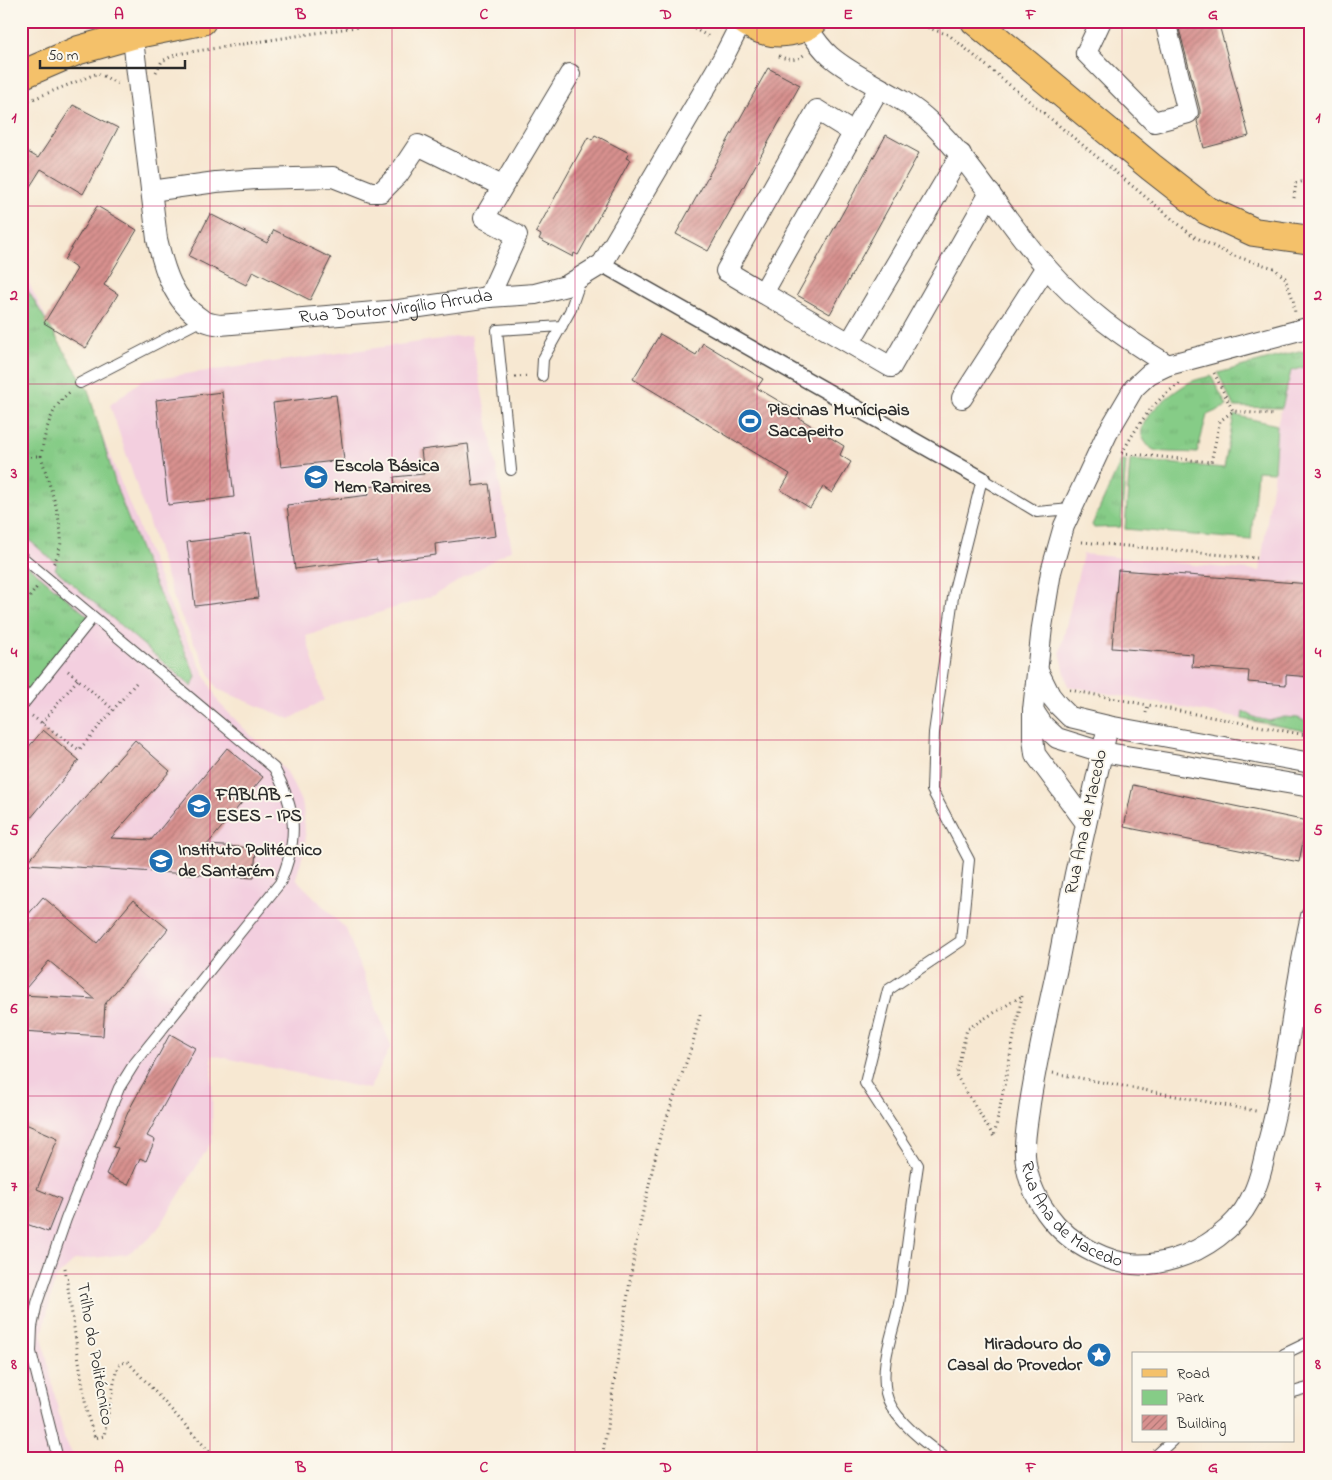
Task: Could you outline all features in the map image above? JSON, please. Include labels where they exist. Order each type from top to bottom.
[{"type":"main road","points":[[21,75],[131,28],[202,21]]},
{"type":"main road","points":[[743,21],[763,30],[785,33],[811,24]]},
{"type":"main road","points":[[975,22],[1206,210],[1254,232],[1311,240]]},
{"type":"street","name":"Rua Doutor Virgílio Arruda","points":[[202,320],[220,325],[400,310],[489,297],[535,294],[566,286],[602,264],[743,21]]},
{"type":"street","points":[[1101,21],[1086,53],[1154,122],[1188,113],[1165,21]]},
{"type":"street","points":[[811,24],[818,44],[832,57],[926,118],[960,154],[1046,268],[1064,287],[1109,326],[1168,365]]},
{"type":"street","points":[[131,28],[157,238],[166,273],[181,301],[202,320]]},
{"type":"street","points":[[489,297],[517,235],[484,218],[570,74]]},
{"type":"street","points":[[764,293],[879,88]]},
{"type":"street","points":[[854,133],[817,110],[726,271],[891,367],[990,193]]},
{"type":"street","points":[[151,191],[216,182],[333,177],[371,192],[381,192],[398,175],[418,145],[502,186]]},
{"type":"street","points":[[850,342],[960,154]]},
{"type":"street","points":[[602,264],[982,479]]},
{"type":"street","points":[[962,398],[1046,268]]},
{"type":"street","points":[[1086,823],[1035,754],[1033,738],[1033,710],[1042,627],[1051,572],[1064,526],[1071,509],[1107,434],[1134,388],[1149,374],[1168,365],[1311,327]]},
{"type":"street","points":[[1038,671],[1050,695],[1070,717],[1108,726],[1311,763]]},
{"type":"street","points":[[1033,710],[1043,725],[1057,738],[1102,752],[1311,788]]},
{"type":"street","name":"Rua Ana de Macedo","points":[[1108,726],[1086,823],[1036,1069],[1025,1136],[1025,1156],[1032,1187],[1051,1219],[1072,1241],[1110,1260],[1134,1265],[1165,1262],[1186,1256],[1219,1236],[1243,1212],[1251,1199],[1259,1179],[1276,1115],[1292,1012],[1311,916]]},
{"type":"lane","points":[[542,376],[543,359],[570,311],[582,276]]},
{"type":"lane","points":[[80,383],[202,320]]},
{"type":"lane","points":[[511,470],[497,330],[562,326]]},
{"type":"lane","points":[[947,1459],[927,1445],[900,1418],[886,1395],[884,1364],[898,1305],[918,1165],[865,1083],[888,990],[961,941],[969,860],[932,790],[934,733],[954,590],[982,479],[1037,512],[1071,509]]},
{"type":"lane","points":[[21,556],[274,768],[285,788],[294,834],[290,860],[280,883],[134,1064],[119,1088],[61,1233],[37,1303],[32,1327],[31,1352],[58,1459]]},
{"type":"lane","points":[[25,710],[93,617]]},
{"type":"lane","points":[[1288,1352],[1311,1341]]},
{"type":"lane","points":[[1294,1392],[1311,1388]]},
{"type":"lane","points":[[1152,1459],[1171,1442]]},
{"type":"path","points":[[21,106],[98,73],[119,85],[156,80],[156,74],[162,61],[177,54],[396,21]]},
{"type":"path","points":[[1294,198],[1296,183],[1311,180]]},
{"type":"path","points":[[1207,371],[1213,370],[1234,411]]},
{"type":"path","points":[[502,378],[542,376]]},
{"type":"path","points":[[1182,382],[1160,398],[1148,411],[1140,421],[1122,453],[1211,462],[1220,421],[1234,411],[1274,415]]},
{"type":"path","points":[[21,609],[57,558],[61,538],[58,518],[41,456],[45,432],[52,414],[61,399],[80,383]]},
{"type":"path","points":[[21,456],[41,456]]},
{"type":"path","points":[[1080,548],[1084,535]]},
{"type":"path","points":[[1082,542],[1257,558]]},
{"type":"path","points":[[67,670],[114,710]]},
{"type":"path","points":[[42,723],[78,680]]},
{"type":"path","points":[[25,710],[79,750],[136,683]]},
{"type":"path","points":[[1072,694],[1069,689],[1311,736]]},
{"type":"path","points":[[1145,719],[1148,705]]},
{"type":"path","points":[[1022,996],[994,1136],[956,1075],[967,1029],[1022,996]]},
{"type":"path","points":[[602,1459],[636,1243],[659,1140],[692,1046],[701,1011]]},
{"type":"path","points":[[1036,1069],[1276,1115]]},
{"type":"path","name":"Trilho do Politécnico","points":[[61,1233],[87,1414],[95,1438],[104,1436],[116,1372],[120,1363],[128,1362],[216,1459]]},
{"type":"shaded area","name":"Instituto Politécnico de Santarém","points":[[21,278],[26,278],[86,396],[172,610],[219,703],[287,772],[303,806],[306,843],[296,879],[346,929],[391,1046],[369,1089],[212,1055],[212,1141],[162,1223],[149,1239],[127,1254],[75,1260],[55,1279],[42,1336],[64,1438],[75,1459],[21,1459]]},
{"type":"shaded area","name":"Escola Básica Mem Ramires","points":[[471,335],[512,549],[435,595],[306,636],[324,700],[290,719],[217,689],[177,608],[110,405],[142,380]]},
{"type":"shaded area","points":[[1311,365],[1311,732],[1068,686],[1060,652],[1083,554],[1260,571],[1274,472],[1277,425],[1291,371]]},
{"type":"green space","points":[[21,279],[88,390],[118,492],[143,557],[196,676],[192,687],[55,569],[57,564],[21,533]]},
{"type":"green space","points":[[1299,351],[1311,353],[1311,365],[1291,371],[1282,408],[1234,407],[1218,373]]},
{"type":"green space","points":[[1211,376],[1227,406],[1207,415],[1197,453],[1163,452],[1150,448],[1142,436],[1142,429],[1150,414],[1164,400],[1185,385],[1194,380]]},
{"type":"green space","points":[[1234,415],[1277,425],[1274,472],[1257,471],[1251,540],[1125,529],[1130,460],[1224,468]]},
{"type":"green space","points":[[1121,461],[1126,461],[1121,527],[1094,528],[1092,525]]},
{"type":"green space","points":[[21,560],[89,617],[21,701]]},
{"type":"green space","points":[[1243,711],[1256,718],[1269,721],[1284,717],[1298,718],[1311,724],[1311,732],[1242,719]]},
{"type":"building","points":[[1177,21],[1218,21],[1249,136],[1204,148],[1197,121],[1200,116],[1200,110]]},
{"type":"building","points":[[768,68],[800,85],[708,251],[676,234]]},
{"type":"building","points":[[73,105],[118,128],[83,194],[41,169],[21,201],[21,148],[38,158]]},
{"type":"building","points":[[595,135],[629,153],[626,158],[630,160],[578,255],[574,253],[573,257],[539,239],[541,235],[536,232],[588,137],[592,140]]},
{"type":"building","points":[[886,135],[919,153],[830,314],[797,295]]},
{"type":"building","points":[[97,206],[137,230],[104,285],[118,294],[86,348],[44,323],[77,269],[64,260]]},
{"type":"building","points":[[210,214],[267,243],[274,230],[331,258],[310,300],[253,271],[246,285],[189,256]]},
{"type":"building","name":"Piscinas Munícipais Sacapeito","points":[[660,334],[696,355],[703,343],[763,379],[757,388],[801,414],[799,418],[844,446],[840,455],[851,462],[832,493],[823,487],[810,508],[781,490],[790,474],[633,379]]},
{"type":"building","points":[[222,392],[234,497],[168,505],[156,400]]},
{"type":"building","points":[[336,395],[344,460],[281,467],[273,403]]},
{"type":"building","points":[[468,444],[473,486],[489,484],[496,536],[435,544],[436,555],[377,562],[377,559],[295,569],[287,505],[369,495],[368,487],[395,484],[394,477],[424,474],[421,450]]},
{"type":"building","points":[[250,534],[258,598],[195,606],[187,542]]},
{"type":"building","points":[[1118,570],[1311,584],[1311,677],[1286,675],[1286,685],[1248,682],[1249,671],[1192,667],[1193,654],[1112,648]]},
{"type":"building","points":[[43,730],[79,760],[21,830],[21,756]]},
{"type":"building","points":[[135,740],[170,771],[111,838],[151,840],[227,748],[263,777],[207,845],[256,848],[254,878],[26,864]]},
{"type":"building","points":[[1133,785],[1307,821],[1299,862],[1124,827]]},
{"type":"building","points":[[43,897],[97,943],[133,900],[168,929],[105,1004],[103,1036],[21,1031],[21,995],[95,999],[49,961],[21,994],[21,923]]},
{"type":"building","points":[[170,1034],[195,1048],[147,1136],[155,1140],[146,1161],[140,1158],[128,1185],[106,1174],[118,1148],[113,1147],[129,1110]]},
{"type":"building","points":[[21,1122],[58,1138],[37,1189],[61,1199],[48,1232],[24,1223],[21,1227]]},
{"type":"place","name":"Piscinas Munícipais Sacapeito","points":[[750,421]]},
{"type":"place","name":"Escola Básica Mem Ramires","points":[[316,477]]},
{"type":"place","name":"FABLAB - ESES - IPS","points":[[199,806]]},
{"type":"place","name":"Instituto Politécnico de Santarém","points":[[161,861]]},
{"type":"place","name":"Miradouro do Casal do Provedor","points":[[1099,1355]]}]
